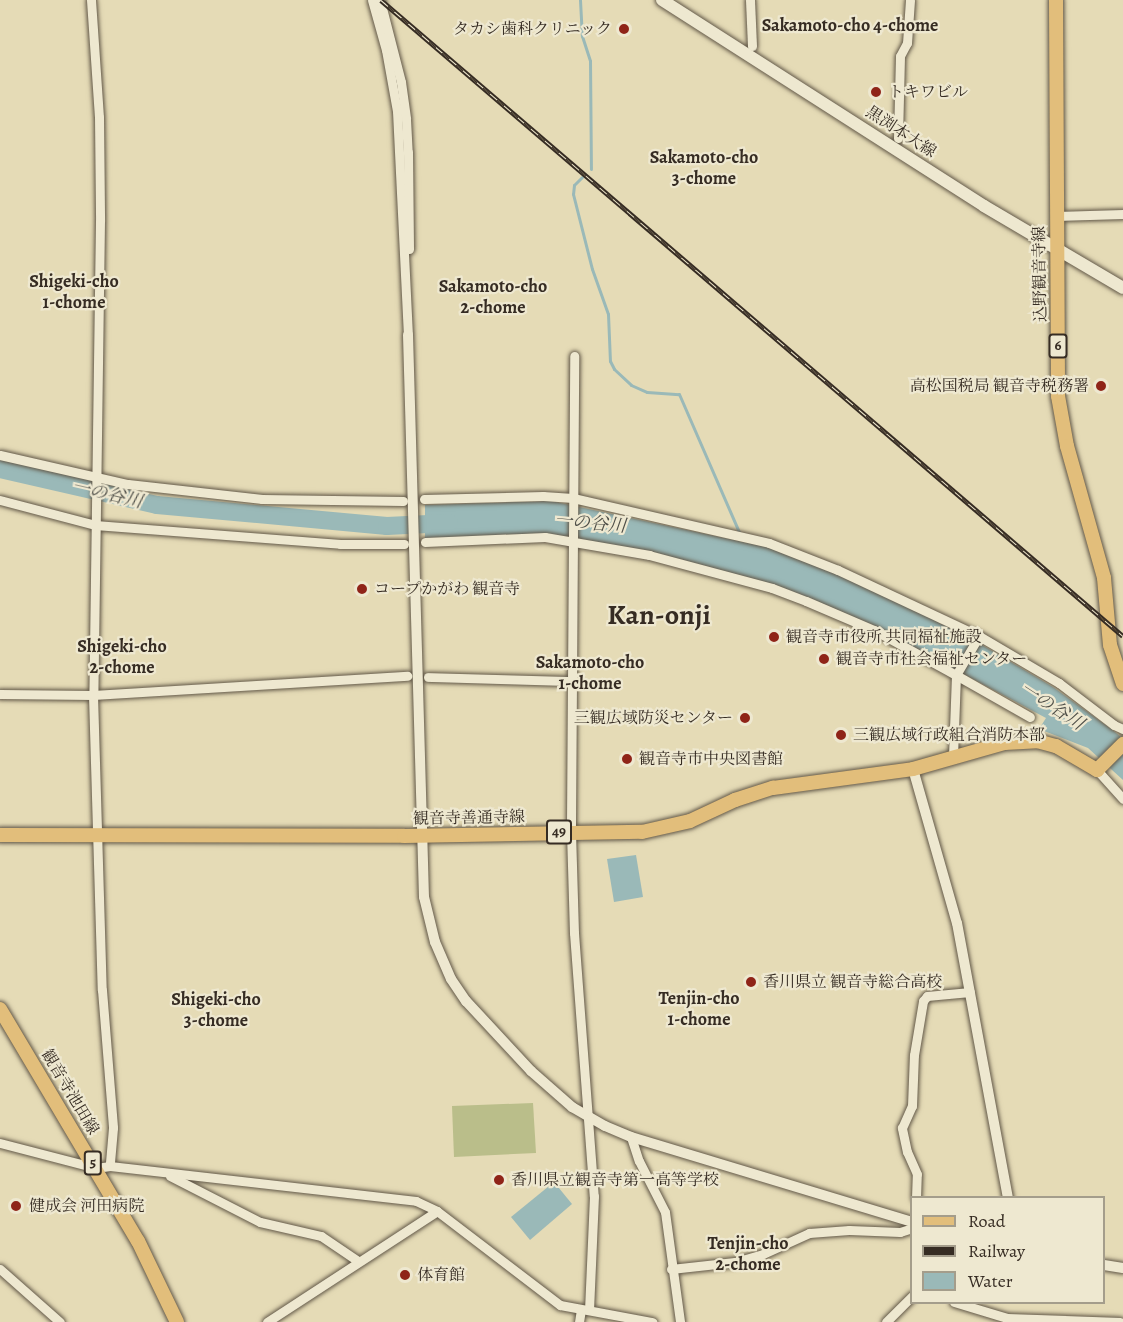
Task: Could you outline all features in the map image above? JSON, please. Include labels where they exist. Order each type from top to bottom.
[{"type":"main road","name":"黒渕本大線","points":[[662,0],[984,206],[1123,288]]},
{"type":"main road","name":"込野観音寺線","points":[[1056,0],[1058,396],[1062,426],[1104,578],[1110,645],[1123,684]]},
{"type":"main road","name":"観音寺善通寺線","points":[[0,835],[421,836],[657,830],[690,820],[773,788],[913,769],[987,746],[1037,741],[1056,746],[1100,767]]},
{"type":"main road","points":[[1100,767],[1123,744]]},
{"type":"main road","name":"観音寺池田線","points":[[0,1009],[103,1167],[177,1322]]},
{"type":"street","points":[[90,0],[99,117],[93,695],[102,990],[113,1128],[103,1167]]},
{"type":"street","points":[[373,0],[397,111],[405,221]]},
{"type":"street","points":[[381,0],[399,71],[406,119],[405,221],[421,836],[428,921],[451,978],[466,1001],[531,1071],[563,1100],[589,1118],[631,1137],[910,1221]]},
{"type":"street","points":[[750,0],[752,46]]},
{"type":"street","points":[[898,138],[900,56],[907,43],[910,0]]},
{"type":"street","points":[[1056,216],[1123,214]]},
{"type":"street","points":[[574,356],[571,832],[574,933],[594,1196],[585,1309],[579,1322]]},
{"type":"street","points":[[0,454],[97,478],[262,499],[413,500],[543,496],[573,498],[769,543],[838,570],[979,636],[1059,683],[1114,725],[1123,729]]},
{"type":"street","points":[[0,500],[95,525],[340,544],[545,537],[649,555],[772,588],[874,630],[1030,717]]},
{"type":"street","points":[[953,758],[956,675],[979,636]]},
{"type":"street","points":[[0,694],[93,695],[407,676]]},
{"type":"street","points":[[428,677],[572,681]]},
{"type":"street","points":[[1100,767],[1123,799]]},
{"type":"street","points":[[913,769],[957,923],[1008,1196]]},
{"type":"street","points":[[916,1196],[917,1174],[907,1152],[902,1128],[912,1106],[914,1055],[923,1000],[927,996],[970,992]]},
{"type":"street","points":[[631,1137],[639,1161],[665,1212],[680,1322]]},
{"type":"street","points":[[0,1143],[103,1167],[402,1198],[437,1211],[560,1305],[652,1322]]},
{"type":"street","points":[[165,1174],[260,1222],[321,1236],[358,1261]]},
{"type":"street","points":[[267,1322],[437,1211]]},
{"type":"street","points":[[671,1269],[735,1262],[763,1254],[809,1233],[849,1230],[900,1232],[910,1229]]},
{"type":"street","points":[[1105,1265],[1123,1268]]},
{"type":"street","points":[[0,1269],[60,1322]]},
{"type":"street","points":[[886,1322],[910,1298]]},
{"type":"street","points":[[961,1304],[1007,1318],[1120,1322]]},
{"type":"green space","points":[[533,1103],[536,1153],[454,1157],[452,1106]]},
{"type":"water","points":[[551,501],[781,550],[884,594],[982,645],[1053,687],[1115,732],[1123,739],[1123,780],[1088,748],[1039,729],[1046,718],[877,628],[780,587],[585,541],[425,540],[425,505]]},
{"type":"water","points":[[636,855],[643,897],[614,902],[607,859]]},
{"type":"water","points":[[554,1182],[572,1204],[530,1240],[511,1217]]},
{"type":"waterway","points":[[580,0],[582,36],[590,61],[591,169]]},
{"type":"waterway","points":[[582,177],[574,185],[573,194],[592,269],[608,314],[610,361],[614,369],[631,385],[647,392],[679,394],[740,534]]},
{"type":"waterway","name":"一の谷川","points":[[0,469],[157,505],[387,526],[449,523]]},
{"type":"railway","points":[[381,0],[1123,636]]},
{"type":"place","name":"タカシ歯科クリニック","points":[[624,29]]},
{"type":"place","name":"トキワビル","points":[[876,92]]},
{"type":"place","name":"高松国税局 観音寺税務署","points":[[1101,386]]},
{"type":"place","name":"コープかがわ 観音寺","points":[[362,589]]},
{"type":"place","name":"観音寺市役所 共同福祉施設","points":[[774,637]]},
{"type":"place","name":"観音寺市社会福祉センター","points":[[824,659]]},
{"type":"place","name":"三観広域防災センター","points":[[745,718]]},
{"type":"place","name":"三観広域行政組合消防本部","points":[[841,735]]},
{"type":"place","name":"観音寺市中央図書館","points":[[627,759]]},
{"type":"place","name":"香川県立 観音寺総合高校","points":[[751,982]]},
{"type":"place","name":"香川県立観音寺第一高等学校","points":[[499,1180]]},
{"type":"place","name":"健成会 河田病院","points":[[16,1206]]},
{"type":"place","name":"体育館","points":[[405,1275]]},
{"type":"district","name":"Sakamoto-cho 4-chome","points":[[850,25]]},
{"type":"district","name":"Sakamoto-cho 3-chome","points":[[704,168]]},
{"type":"district","name":"Shigeki-cho 1-chome","points":[[74,292]]},
{"type":"district","name":"Sakamoto-cho 2-chome","points":[[493,297]]},
{"type":"district","name":"Kan-onji","points":[[659,615]]},
{"type":"district","name":"Shigeki-cho 2-chome","points":[[122,657]]},
{"type":"district","name":"Sakamoto-cho 1-chome","points":[[590,673]]},
{"type":"district","name":"Tenjin-cho 1-chome","points":[[699,1009]]},
{"type":"district","name":"Shigeki-cho 3-chome","points":[[216,1010]]},
{"type":"district","name":"Tenjin-cho 2-chome","points":[[748,1254]]}]
